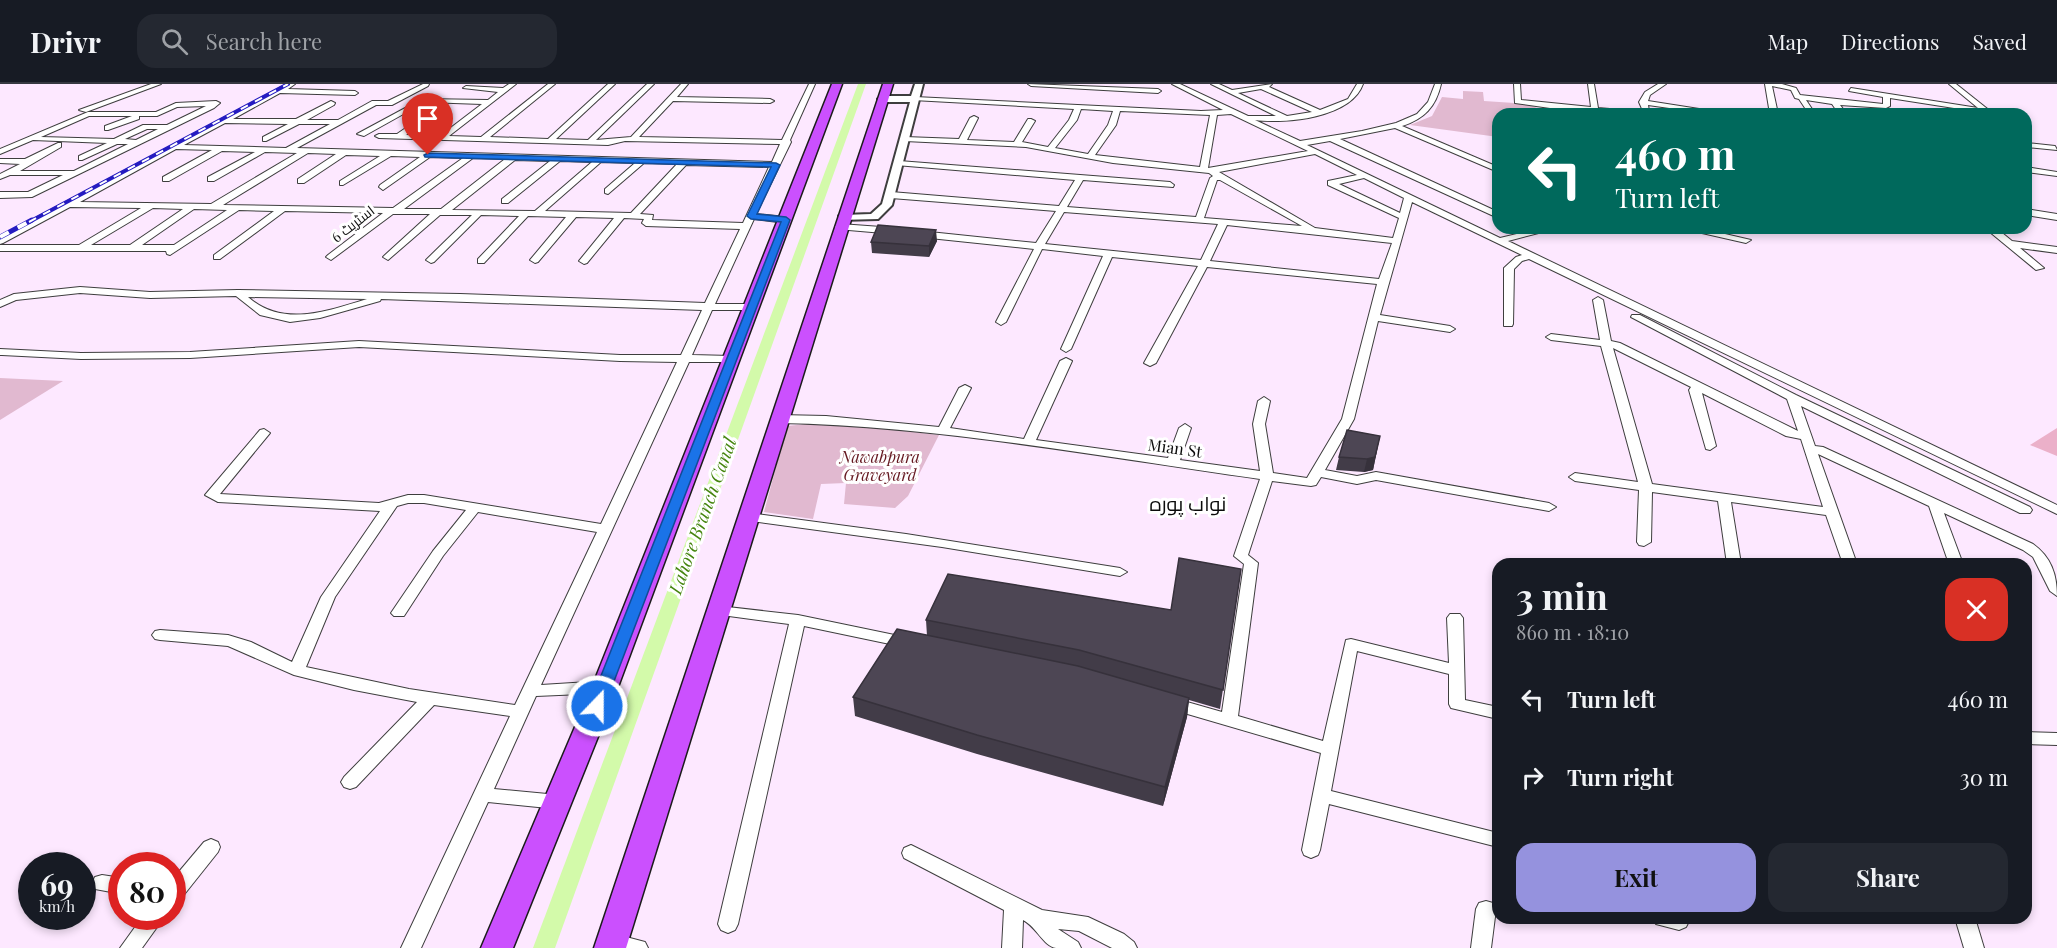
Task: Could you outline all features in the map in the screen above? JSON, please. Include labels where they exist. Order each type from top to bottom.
[{"type":"highway","points":[[497,948],[605,687],[837,84]]},
{"type":"highway","points":[[610,945],[885,92]]},
{"type":"street","points":[[11,137],[158,84]]},
{"type":"street","points":[[0,242],[292,84]]},
{"type":"street","points":[[486,89],[493,84]]},
{"type":"street","points":[[443,137],[513,84]]},
{"type":"street","points":[[484,138],[552,84]]},
{"type":"street","points":[[550,141],[612,84]]},
{"type":"street","points":[[590,142],[651,84]]},
{"type":"street","points":[[633,139],[685,84]]},
{"type":"street","points":[[411,948],[812,84]]},
{"type":"street","points":[[876,230],[881,212],[891,195],[919,84]]},
{"type":"street","points":[[1175,84],[1502,240],[2025,510]]},
{"type":"street","points":[[1214,84],[1285,117]]},
{"type":"street","points":[[1231,92],[1271,84]]},
{"type":"street","points":[[885,92],[915,99],[1214,113],[1268,119],[1318,112],[1350,100],[1360,84]]},
{"type":"street","points":[[1299,144],[1394,125],[1424,113],[1436,93],[1438,84]]},
{"type":"street","points":[[1517,84],[1517,102],[1581,108]]},
{"type":"street","points":[[1591,84],[1595,108]]},
{"type":"street","points":[[1644,108],[1643,102],[1648,92],[1663,84]]},
{"type":"street","points":[[1768,84],[1773,108]]},
{"type":"street","points":[[1773,84],[1792,88],[1797,97],[1802,99],[1886,106],[1887,95]]},
{"type":"street","points":[[1870,93],[1876,84]]},
{"type":"street","points":[[1952,84],[1983,108]]},
{"type":"street","points":[[286,151],[375,103],[390,103],[426,85]]},
{"type":"street","points":[[1027,85],[1104,86],[1158,91]]},
{"type":"street","points":[[1099,97],[1104,86]]},
{"type":"street","points":[[1261,86],[1318,112]]},
{"type":"street","points":[[466,88],[504,90]]},
{"type":"street","points":[[1851,90],[1916,97],[1969,108]]},
{"type":"street","points":[[279,91],[355,93]]},
{"type":"street","points":[[671,99],[770,101]]},
{"type":"street","points":[[1802,99],[1808,108]]},
{"type":"street","points":[[361,134],[424,100],[488,102]]},
{"type":"street","points":[[1643,102],[1685,108]]},
{"type":"street","points":[[1834,102],[1838,108]]},
{"type":"street","points":[[0,152],[88,114],[158,113],[174,105],[216,103],[29,195],[0,195]]},
{"type":"street","points":[[266,139],[331,103]]},
{"type":"street","points":[[1048,167],[1054,150],[1079,106]]},
{"type":"street","points":[[399,136],[440,108],[420,108]]},
{"type":"street","points":[[1090,157],[1112,125],[1118,108]]},
{"type":"street","points":[[1207,171],[1214,113]]},
{"type":"street","points":[[108,128],[143,114]]},
{"type":"street","points":[[962,141],[974,118]]},
{"type":"street","points":[[160,121],[183,120]]},
{"type":"street","points":[[223,121],[340,122]]},
{"type":"street","points":[[1017,144],[1031,121]]},
{"type":"street","points":[[1394,125],[1492,167]]},
{"type":"street","points":[[49,139],[78,126]]},
{"type":"street","points":[[82,158],[146,127],[169,127]]},
{"type":"street","points":[[379,135],[608,143],[633,139],[786,142]]},
{"type":"street","points":[[31,138],[138,142]]},
{"type":"street","points":[[1330,138],[1492,212]]},
{"type":"street","points":[[483,157],[507,139]]},
{"type":"street","points":[[905,139],[1017,144],[1090,157],[1207,171],[1316,231]]},
{"type":"street","points":[[0,161],[26,162],[58,145]]},
{"type":"street","points":[[2032,146],[2055,148]]},
{"type":"street","points":[[174,147],[776,165]]},
{"type":"street","points":[[166,178],[221,149]]},
{"type":"street","points":[[211,180],[263,150]]},
{"type":"street","points":[[211,207],[306,151]]},
{"type":"street","points":[[1207,171],[1315,152]]},
{"type":"street","points":[[302,181],[345,153]]},
{"type":"street","points":[[343,183],[388,154]]},
{"type":"street","points":[[383,187],[428,155]]},
{"type":"street","name":"اسٹریٹ 6","points":[[331,257],[471,156]]},
{"type":"street","points":[[388,257],[439,213],[513,157]]},
{"type":"street","points":[[505,201],[557,159]]},
{"type":"street","points":[[481,261],[530,215],[599,160]]},
{"type":"street","points":[[608,191],[642,161]]},
{"type":"street","points":[[0,177],[29,163],[26,162]]},
{"type":"street","points":[[633,216],[684,162]]},
{"type":"street","points":[[899,163],[1048,167],[1080,178],[1170,186]]},
{"type":"street","points":[[2032,170],[2057,174]]},
{"type":"street","points":[[9,173],[75,173]]},
{"type":"street","points":[[1364,176],[1331,183],[1387,212],[1404,217]]},
{"type":"street","points":[[1199,220],[1214,178],[1221,177]]},
{"type":"street","points":[[1001,322],[1040,245],[1080,178]]},
{"type":"street","points":[[891,195],[1224,222],[1397,241]]},
{"type":"street","points":[[1409,197],[1383,282],[1348,419],[1316,472],[1357,480],[1376,476],[1549,507]]},
{"type":"street","points":[[69,204],[650,216],[646,223],[786,220]]},
{"type":"street","points":[[81,248],[151,206]]},
{"type":"street","points":[[132,248],[192,207]]},
{"type":"street","points":[[164,256],[236,208]]},
{"type":"street","points":[[217,256],[282,209]]},
{"type":"street","points":[[842,222],[868,218],[881,212]]},
{"type":"street","points":[[2032,213],[2057,217]]},
{"type":"street","points":[[431,260],[478,214]]},
{"type":"street","points":[[535,260],[573,215]]},
{"type":"street","points":[[584,261],[621,216]]},
{"type":"street","points":[[842,222],[876,230],[1109,252],[1383,282]]},
{"type":"street","points":[[1150,363],[1224,222]]},
{"type":"street","points":[[1502,240],[1519,234]]},
{"type":"street","points":[[1716,234],[1746,240]]},
{"type":"street","points":[[1998,234],[2039,268]]},
{"type":"street","points":[[2012,244],[2057,250]]},
{"type":"street","points":[[0,248],[176,248]]},
{"type":"street","points":[[1029,442],[1109,252]]},
{"type":"street","points":[[1508,324],[1509,268],[1519,259],[1531,255]]},
{"type":"street","points":[[0,304],[14,297],[80,290],[150,295],[238,293],[386,295],[707,308],[752,307]]},
{"type":"street","points":[[0,292],[13,294],[14,297]]},
{"type":"street","points":[[238,293],[265,314],[294,317],[325,314],[386,295]]},
{"type":"street","points":[[1598,300],[1606,344],[1646,487],[1644,542]]},
{"type":"street","points":[[1375,317],[1450,328]]},
{"type":"street","points":[[1636,317],[2057,510]]},
{"type":"street","points":[[1551,337],[1616,345],[1819,450],[2036,551],[2042,558],[2057,591]]},
{"type":"street","points":[[2,352],[81,356],[190,355],[359,344],[683,359],[731,359]]},
{"type":"street","points":[[1699,387],[1695,390],[1710,446]]},
{"type":"street","points":[[943,431],[965,388]]},
{"type":"street","points":[[1798,392],[1808,443],[1848,558]]},
{"type":"street","points":[[1229,720],[1251,563],[1242,556],[1268,477],[1259,424],[1264,401]]},
{"type":"street","name":"Mian St","points":[[779,419],[826,420],[943,431],[1311,482],[1316,472]]},
{"type":"street","points":[[1172,464],[1185,428]]},
{"type":"street","points":[[264,434],[212,495],[218,498],[379,507],[408,499],[424,499],[605,529]]},
{"type":"street","points":[[1575,477],[1832,512]]},
{"type":"street","points":[[1725,499],[1733,558]]},
{"type":"street","points":[[297,670],[328,597],[393,502]]},
{"type":"street","points":[[1941,506],[1935,508],[1954,558]]},
{"type":"street","points":[[399,613],[438,554],[474,508]]},
{"type":"street","points":[[749,517],[775,518],[927,540],[1120,572]]},
{"type":"street","points":[[719,611],[798,620],[927,646]]},
{"type":"street","points":[[1455,618],[1457,704],[1492,712]]},
{"type":"street","points":[[728,924],[798,620]]},
{"type":"street","points":[[160,635],[219,638],[238,643],[297,670],[371,688],[521,712]]},
{"type":"street","points":[[1311,850],[1351,644],[1457,670]]},
{"type":"street","points":[[531,691],[605,687]]},
{"type":"street","points":[[1154,698],[1330,749]]},
{"type":"street","points":[[350,782],[430,699]]},
{"type":"street","points":[[2032,738],[2057,739]]},
{"type":"street","points":[[483,795],[558,802]]},
{"type":"street","points":[[1321,795],[1492,838]]},
{"type":"street","points":[[186,877],[211,847]]},
{"type":"street","points":[[911,853],[1039,918],[1081,923],[1117,940],[1127,948]]},
{"type":"street","points":[[102,883],[108,884]]},
{"type":"street","points":[[1012,948],[1014,907]]},
{"type":"street","points":[[1481,948],[1486,909]]},
{"type":"street","points":[[1039,918],[1052,936],[1071,948]]},
{"type":"street","points":[[1967,924],[1974,948]]},
{"type":"street","points":[[130,948],[144,930]]},
{"type":"street","points":[[610,945],[638,948]]},
{"type":"shaded area","points":[[2057,428],[2057,456],[2030,445]]},
{"type":"green space","points":[[1463,91],[1483,92],[1484,101],[1528,104],[1537,108],[1492,108],[1492,136],[1410,125],[1432,116],[1442,97],[1463,99]]},
{"type":"green space","points":[[0,378],[63,381],[0,420]]},
{"type":"green space","name":"Nawabpura Graveyard","points":[[826,422],[939,435],[908,496],[895,508],[844,504],[846,483],[821,484],[813,519],[764,512],[787,426]]},
{"type":"building","points":[[878,225],[936,230],[929,246],[871,242]]},
{"type":"building","points":[[1347,430],[1380,436],[1375,457],[1367,459],[1339,457]]},
{"type":"building","points":[[1179,558],[1241,569],[1223,690],[1079,650],[926,620],[948,574],[1171,610]]},
{"type":"building","points":[[897,629],[1078,666],[1189,698],[1165,787],[977,735],[853,697]]},
{"type":"waterway","name":"Lahore Branch Canal","points":[[544,948],[862,84]]},
{"type":"railway","points":[[29,222],[288,84]]},
{"type":"railway","points":[[0,237],[32,220]]},
{"type":"district","name":"نواب پورہ","points":[[1188,504]]},
{"type":"route","points":[[428,155],[776,165],[751,216],[786,220],[597,706]]}]
